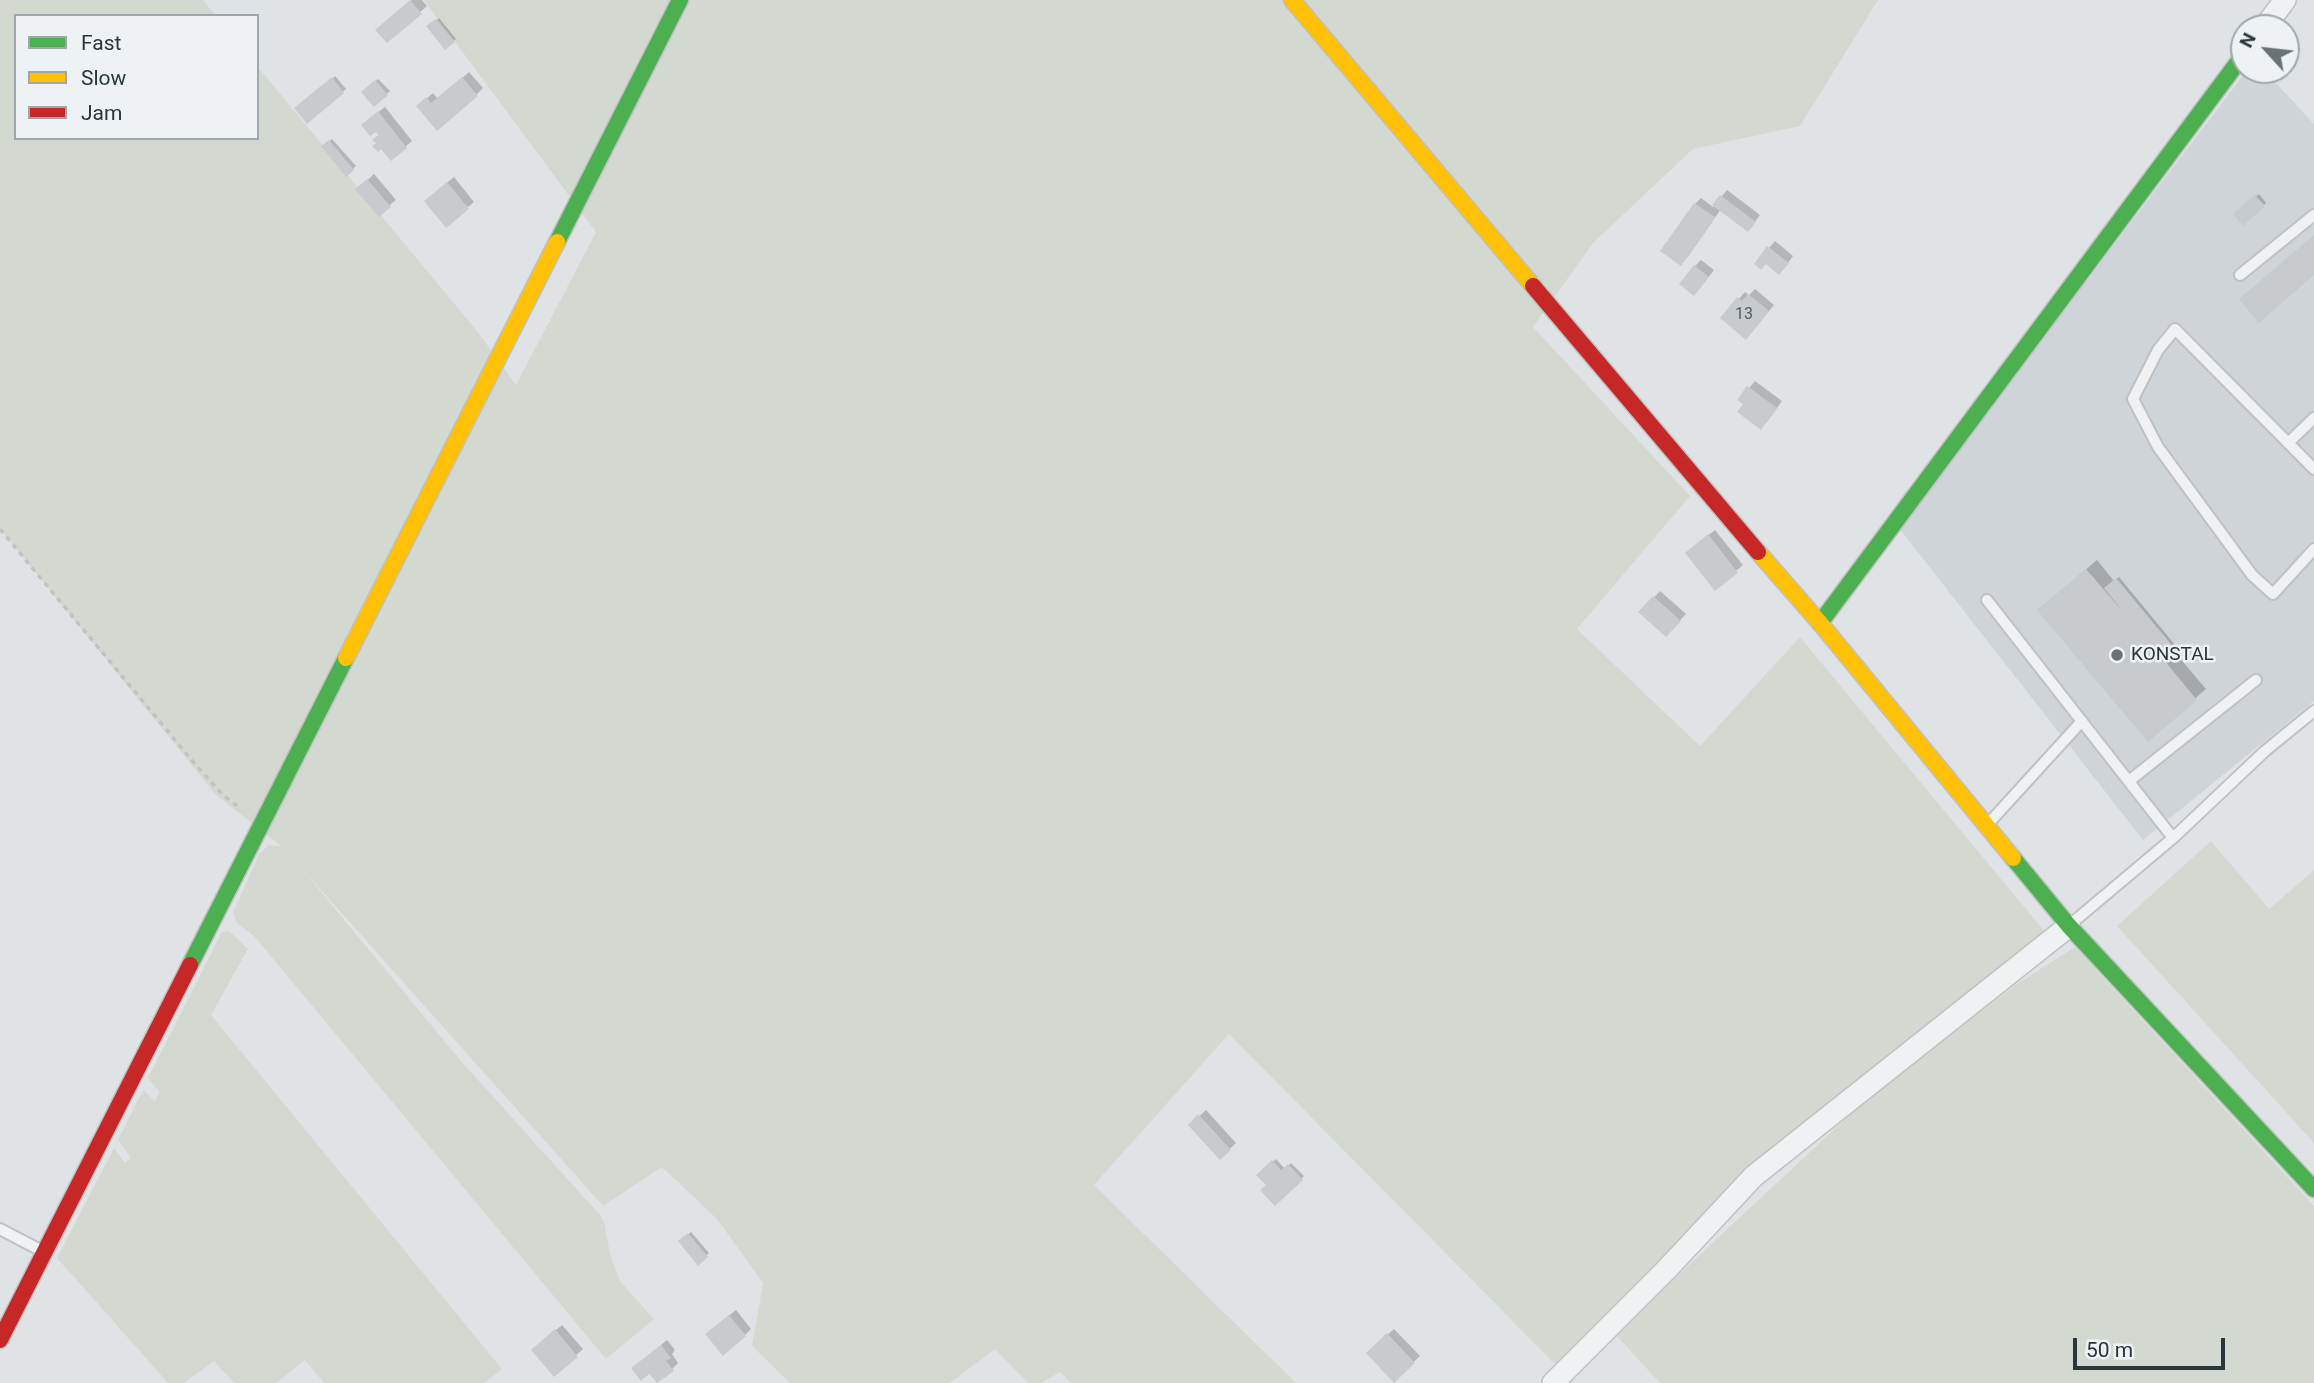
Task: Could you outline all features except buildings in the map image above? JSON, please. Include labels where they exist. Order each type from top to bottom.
[{"type":"street","points":[[0,1340],[680,0]]},
{"type":"street","points":[[1292,0],[1652,428],[1820,622],[2069,926],[2314,1189]]},
{"type":"street","points":[[1820,622],[2230,73]]},
{"type":"street","points":[[1553,1383],[1667,1269],[1754,1176],[2069,926]]},
{"type":"lane","points":[[2240,275],[2314,215]]},
{"type":"lane","points":[[2314,469],[2175,329],[2158,350],[2133,399],[2158,447],[2252,575],[2273,594],[2314,550]]},
{"type":"lane","points":[[2288,443],[2314,418]]},
{"type":"lane","points":[[1987,600],[2174,838]]},
{"type":"lane","points":[[2129,781],[2256,680]]},
{"type":"lane","points":[[2069,926],[2174,838],[2265,751],[2314,711]]},
{"type":"lane","points":[[1986,826],[2082,721]]},
{"type":"lane","points":[[0,1229],[44,1253]]},
{"type":"path","points":[[0,528],[195,764],[223,795],[262,823]]},
{"type":"shaded area","points":[[0,0],[203,0],[214,14],[14,14],[14,140],[259,140],[259,68],[477,331],[516,385],[596,232],[424,0],[1878,0],[1800,126],[1693,149],[1593,243],[1533,327],[1690,496],[1577,629],[1700,746],[1800,637],[2045,932],[1555,1364],[1229,1034],[1094,1185],[1296,1383],[1071,1383],[1060,1372],[1041,1383],[1028,1383],[995,1349],[950,1383],[790,1383],[752,1346],[763,1283],[717,1219],[662,1167],[603,1206],[303,870],[461,1061],[600,1215],[620,1281],[654,1319],[606,1359],[255,937],[237,923],[233,913],[259,854],[269,845],[281,846],[216,795],[0,529]]},
{"type":"shaded area","points":[[2236,84],[2277,84],[2314,124],[2314,701],[2143,840],[1899,528]]},
{"type":"shaded area","points":[[2211,841],[2269,909],[2314,870],[2314,1143],[2117,926]]},
{"type":"shaded area","points":[[229,931],[248,949],[211,1015],[502,1369],[484,1383],[324,1383],[305,1360],[276,1383],[234,1383],[214,1361],[184,1383],[168,1383],[57,1258],[114,1148],[125,1163],[131,1158],[118,1140],[143,1090],[155,1101],[159,1092],[148,1078],[222,932]]},
{"type":"shaded area","points":[[2075,947],[2314,1206],[2314,1383],[1660,1383],[1615,1334],[1871,1095],[2017,984]]},
{"type":"traffic: fast","points":[[557,242],[680,0]]},
{"type":"traffic: fast","points":[[1820,623],[2230,73]]},
{"type":"traffic: fast","points":[[190,965],[346,658]]},
{"type":"traffic: fast","points":[[2013,858],[2069,926],[2314,1189]]},
{"type":"traffic: slow","points":[[1292,0],[1533,286]]},
{"type":"traffic: slow","points":[[346,658],[557,242]]},
{"type":"traffic: slow","points":[[1758,552],[1820,623],[2013,858]]},
{"type":"traffic: jam","points":[[1533,286],[1758,552]]},
{"type":"traffic: jam","points":[[0,1340],[190,965]]},
{"type":"place","name":"KONSTAL","points":[[2117,655]]}]
